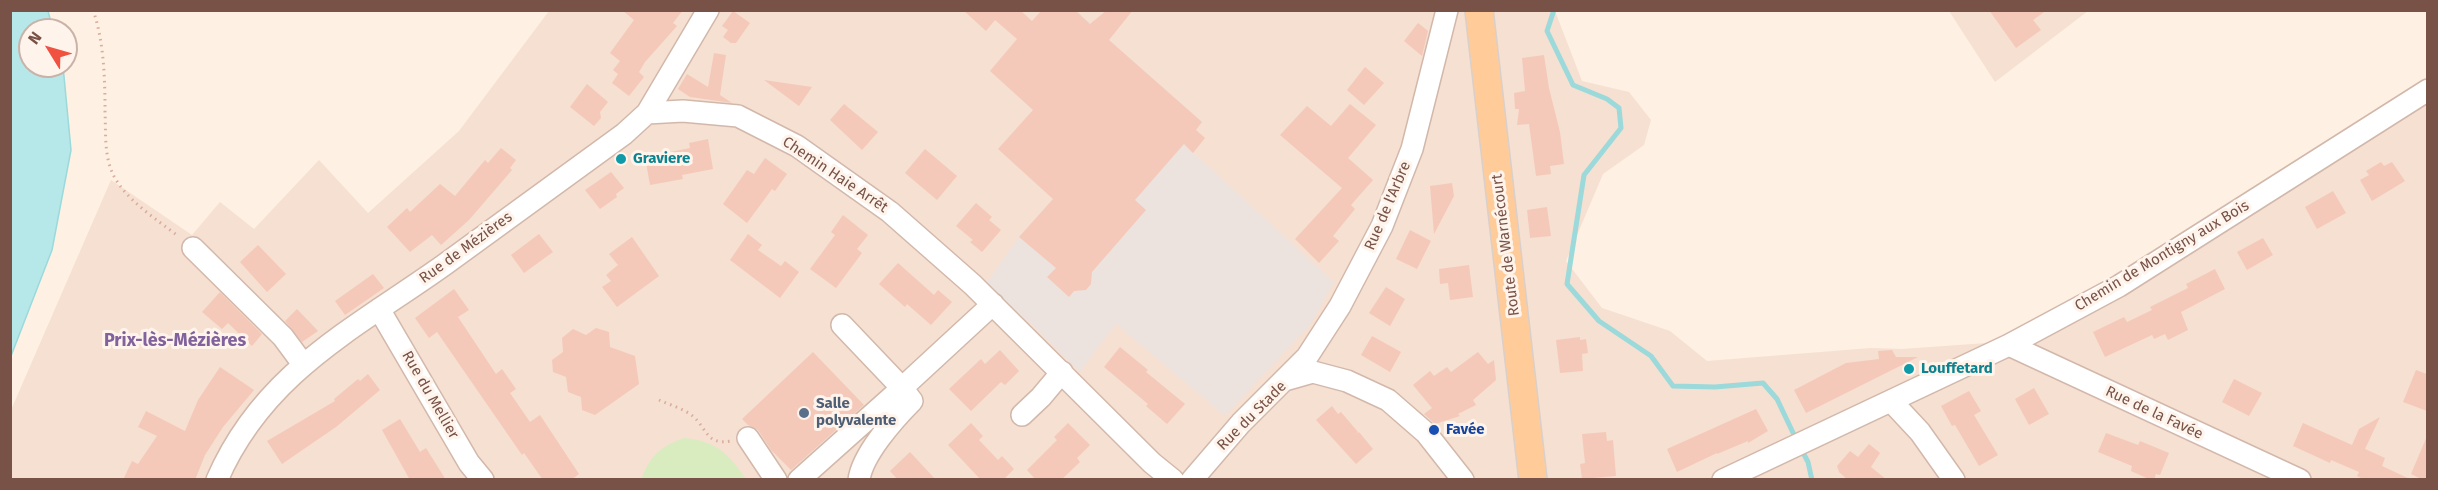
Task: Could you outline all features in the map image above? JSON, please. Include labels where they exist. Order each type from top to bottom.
[{"type":"main road","name":"Route de Warnécourt","points":[[1479,10],[1533,480]]},
{"type":"street","name":"Rue de Mézières","points":[[217,480],[232,448],[251,418],[281,384],[303,364],[615,141],[647,113],[708,10]]},
{"type":"street","name":"Rue de l'Arbre","points":[[1284,380],[1307,357],[1340,306],[1382,226],[1412,148],[1447,10]]},
{"type":"street","name":"Chemin de Montigny aux Bois","points":[[1723,480],[2009,345],[2119,286],[2427,90]]},
{"type":"street","name":"Chemin Haie Arrêt","points":[[647,113],[683,111],[738,116],[797,146],[890,212],[993,304],[1152,463],[1173,480]]},
{"type":"street","points":[[193,249],[283,338],[303,364]]},
{"type":"street","points":[[799,480],[993,304]]},
{"type":"street","name":"Rue du Mellier","points":[[380,309],[469,463],[483,480]]},
{"type":"street","points":[[842,326],[912,401],[898,415],[860,468],[859,480]]},
{"type":"street","name":"Rue de la Favée","points":[[2009,345],[2300,480]]},
{"type":"street","points":[[1022,415],[1041,398],[1062,372]]},
{"type":"street","name":"Rue du Stade","points":[[1192,480],[1241,423],[1284,380],[1313,372],[1347,381],[1388,400],[1426,433],[1463,480]]},
{"type":"street","points":[[1892,402],[1920,432],[1954,480]]},
{"type":"street","points":[[747,438],[776,480]]},
{"type":"path","points":[[93,10],[105,87],[106,149],[112,173],[134,201],[193,249]]},
{"type":"path","points":[[659,400],[693,416],[710,438],[720,443],[747,438]]},
{"type":"shaded area","points":[[1075,10],[1202,122],[1184,144],[1334,282],[1311,324],[1225,416],[1116,324],[1080,372],[987,282],[1019,237],[1053,199],[998,149],[1033,110],[990,71],[1042,11]]},
{"type":"shaded area","points":[[549,11],[1555,11],[1582,81],[1629,92],[1651,120],[1644,145],[1603,174],[1566,261],[1602,308],[1670,331],[1707,361],[1871,348],[1902,349],[2015,341],[2427,87],[2427,479],[11,480],[11,410],[111,180],[192,235],[220,202],[254,229],[319,160],[368,213],[459,131]]},
{"type":"shaded area","points":[[1949,11],[2088,11],[1995,82]]},
{"type":"green space","points":[[684,438],[705,442],[721,450],[746,479],[641,479],[657,453]]},
{"type":"water","points":[[11,10],[48,11],[50,18],[18,18],[18,78],[64,78],[71,150],[52,250],[11,356]]},
{"type":"building","points":[[622,10],[683,10],[673,23],[677,26],[645,62],[639,72],[644,77],[629,96],[612,83],[618,74],[613,70],[620,61],[610,53],[634,20]]},
{"type":"building","points":[[963,10],[1020,10],[1032,21],[1042,10],[1075,10],[1090,24],[1107,10],[1133,10],[1109,40],[1202,122],[1196,130],[1205,138],[1193,153],[1184,144],[1135,200],[1146,210],[1092,272],[1091,284],[1086,290],[1074,291],[1069,297],[1047,277],[1056,268],[1019,237],[1053,199],[998,149],[1033,110],[990,71],[1017,39],[995,20],[986,31]]},
{"type":"building","points":[[1989,10],[2047,10],[2033,20],[2041,30],[2016,48]]},
{"type":"building","points":[[733,11],[750,23],[736,43],[731,43],[723,37],[728,30],[722,26]]},
{"type":"building","points":[[1418,23],[1428,31],[1422,56],[1404,41]]},
{"type":"building","points":[[714,53],[726,55],[720,95],[732,103],[690,97],[678,89],[687,74],[708,87]]},
{"type":"building","points":[[1544,55],[1549,88],[1560,132],[1564,164],[1550,166],[1551,174],[1536,176],[1529,124],[1517,125],[1519,109],[1515,109],[1514,93],[1525,91],[1522,58]]},
{"type":"building","points":[[1365,67],[1384,83],[1364,105],[1347,90]]},
{"type":"building","points":[[764,80],[812,87],[799,106]]},
{"type":"building","points":[[587,84],[608,102],[600,112],[601,118],[594,126],[570,107]]},
{"type":"building","points":[[844,104],[878,132],[862,150],[830,120]]},
{"type":"building","points":[[1350,104],[1376,125],[1348,158],[1373,180],[1351,205],[1355,209],[1333,236],[1339,241],[1319,263],[1295,239],[1342,188],[1280,135],[1307,106],[1331,126]]},
{"type":"building","points":[[708,139],[713,169],[682,175],[683,179],[650,185],[645,157],[690,148],[689,143]]},
{"type":"building","points":[[501,148],[516,160],[510,168],[512,170],[469,220],[441,245],[432,235],[410,252],[387,227],[407,208],[410,212],[440,184],[455,196],[485,160],[488,163]]},
{"type":"building","points":[[925,149],[957,176],[937,200],[905,173]]},
{"type":"building","points":[[765,158],[787,174],[775,191],[772,189],[747,223],[723,204],[747,170],[754,174]]},
{"type":"building","points":[[2381,162],[2384,166],[2392,162],[2405,181],[2372,201],[2360,180],[2369,175],[2366,171]]},
{"type":"building","points":[[611,172],[624,188],[616,194],[617,197],[600,209],[585,190]]},
{"type":"building","points":[[1452,183],[1454,196],[1434,234],[1430,186]]},
{"type":"building","points":[[2333,191],[2346,213],[2317,229],[2305,207]]},
{"type":"building","points":[[976,203],[992,217],[989,220],[1001,230],[982,252],[970,242],[973,240],[956,226]]},
{"type":"building","points":[[1547,207],[1551,236],[1530,238],[1527,210]]},
{"type":"building","points":[[843,215],[868,235],[857,249],[862,253],[836,288],[810,269],[835,235],[831,232]]},
{"type":"building","points":[[1410,230],[1431,241],[1417,269],[1396,259]]},
{"type":"building","points":[[539,234],[553,252],[524,273],[511,255]]},
{"type":"building","points":[[748,234],[762,245],[758,250],[781,266],[785,261],[799,272],[780,298],[730,260]]},
{"type":"building","points":[[632,237],[659,276],[617,307],[602,287],[611,281],[606,275],[618,265],[609,254]]},
{"type":"building","points":[[2263,238],[2273,255],[2247,270],[2237,252]]},
{"type":"building","points":[[258,245],[286,274],[267,292],[240,262]]},
{"type":"building","points":[[898,263],[934,295],[938,290],[952,302],[931,325],[907,304],[905,307],[879,284]]},
{"type":"building","points":[[1469,265],[1473,297],[1450,300],[1448,283],[1440,284],[1439,269]]},
{"type":"building","points":[[2215,269],[2225,289],[2181,312],[2188,330],[2168,340],[2165,334],[2154,339],[2152,335],[2105,357],[2093,332],[2124,317],[2127,322],[2152,310],[2150,307],[2188,288],[2186,284]]},
{"type":"building","points":[[373,274],[384,288],[345,315],[335,301]]},
{"type":"building","points":[[1386,287],[1405,299],[1390,326],[1369,313]]},
{"type":"building","points":[[454,289],[469,310],[458,317],[496,374],[502,369],[516,389],[510,393],[530,422],[540,415],[579,474],[571,480],[543,480],[524,453],[522,455],[437,332],[429,338],[415,318]]},
{"type":"building","points":[[220,292],[262,334],[252,346],[228,323],[222,329],[202,312]]},
{"type":"building","points":[[297,309],[318,331],[302,342],[285,321]]},
{"type":"building","points":[[596,328],[609,332],[610,347],[635,356],[639,384],[595,415],[582,410],[581,397],[568,392],[566,377],[553,372],[552,360],[563,352],[562,338],[573,329],[586,335]]},
{"type":"building","points":[[1372,336],[1401,352],[1390,372],[1361,355]]},
{"type":"building","points":[[1580,337],[1580,340],[1586,339],[1588,353],[1582,354],[1583,371],[1560,373],[1556,340]]},
{"type":"building","points":[[1120,347],[1185,404],[1167,424],[1146,406],[1148,404],[1104,367]]},
{"type":"building","points":[[1000,350],[1019,371],[1005,385],[1001,382],[971,411],[949,389],[981,359],[985,364]]},
{"type":"building","points":[[1892,350],[1896,357],[1918,357],[1806,413],[1794,390],[1846,363],[1879,359],[1878,351]]},
{"type":"building","name":"Salle polyvalente","points":[[813,352],[864,405],[791,470],[771,450],[758,430],[742,419]]},
{"type":"building","points":[[1478,352],[1488,364],[1494,360],[1496,380],[1473,400],[1476,405],[1458,414],[1460,416],[1435,424],[1424,414],[1432,408],[1413,385],[1430,371],[1434,376],[1447,367],[1451,372]]},
{"type":"building","points":[[220,367],[254,390],[223,427],[205,455],[195,480],[123,480],[132,461],[138,464],[157,436],[138,427],[146,411],[185,431],[198,400]]},
{"type":"building","points":[[2416,370],[2427,374],[2427,411],[2403,402]]},
{"type":"building","points":[[368,374],[380,390],[336,427],[282,464],[267,441],[335,401],[334,399],[358,379],[360,381]]},
{"type":"building","points":[[2234,379],[2262,393],[2249,416],[2222,402]]},
{"type":"building","points":[[2034,388],[2049,414],[2029,425],[2015,399]]},
{"type":"building","points":[[1969,391],[1981,411],[1974,415],[1998,455],[1979,466],[1941,406]]},
{"type":"building","points":[[1332,406],[1338,414],[1341,412],[1358,432],[1357,434],[1359,432],[1373,449],[1356,464],[1316,420]]},
{"type":"building","points":[[1756,409],[1768,431],[1748,443],[1748,441],[1717,453],[1677,472],[1667,449]]},
{"type":"building","points":[[2380,417],[2365,449],[2385,458],[2382,466],[2412,480],[2365,480],[2357,476],[2359,472],[2331,460],[2330,463],[2293,446],[2303,423],[2352,445],[2359,429]]},
{"type":"building","points":[[400,419],[420,452],[426,448],[446,480],[410,480],[382,430]]},
{"type":"building","points":[[971,423],[983,436],[979,440],[998,460],[1002,456],[1014,469],[1003,480],[981,480],[948,445]]},
{"type":"building","points":[[1068,423],[1090,445],[1077,458],[1080,462],[1061,480],[1036,480],[1027,470],[1057,440],[1054,437]]},
{"type":"building","points":[[1606,432],[1607,441],[1613,440],[1616,476],[1582,479],[1580,464],[1585,463],[1582,434]]},
{"type":"building","points":[[2106,433],[2138,445],[2140,441],[2169,453],[2160,475],[2156,474],[2154,480],[2151,480],[2131,471],[2132,466],[2098,452]]},
{"type":"building","points":[[2427,436],[2427,480],[2423,480],[2411,474]]},
{"type":"building","points":[[1869,444],[1880,453],[1871,467],[1887,480],[1848,480],[1839,472],[1837,466],[1850,451],[1858,457]]},
{"type":"building","points":[[910,452],[936,480],[898,480],[890,471]]},
{"type":"waterway","points":[[1554,10],[1547,31],[1573,85],[1607,99],[1619,108],[1621,128],[1584,175],[1567,284],[1599,321],[1651,356],[1673,386],[1715,387],[1763,383],[1777,399],[1796,439]]},
{"type":"waterway","points":[[1800,447],[1808,462],[1812,480]]},
{"type":"place","name":"Graviere","points":[[621,159]]},
{"type":"place","name":"Louffetard","points":[[1909,369]]},
{"type":"place","name":"Salle polyvalente","points":[[804,413]]},
{"type":"place","name":"Favée","points":[[1434,430]]},
{"type":"district","name":"Prix-lès-Mézières","points":[[175,341]]}]
